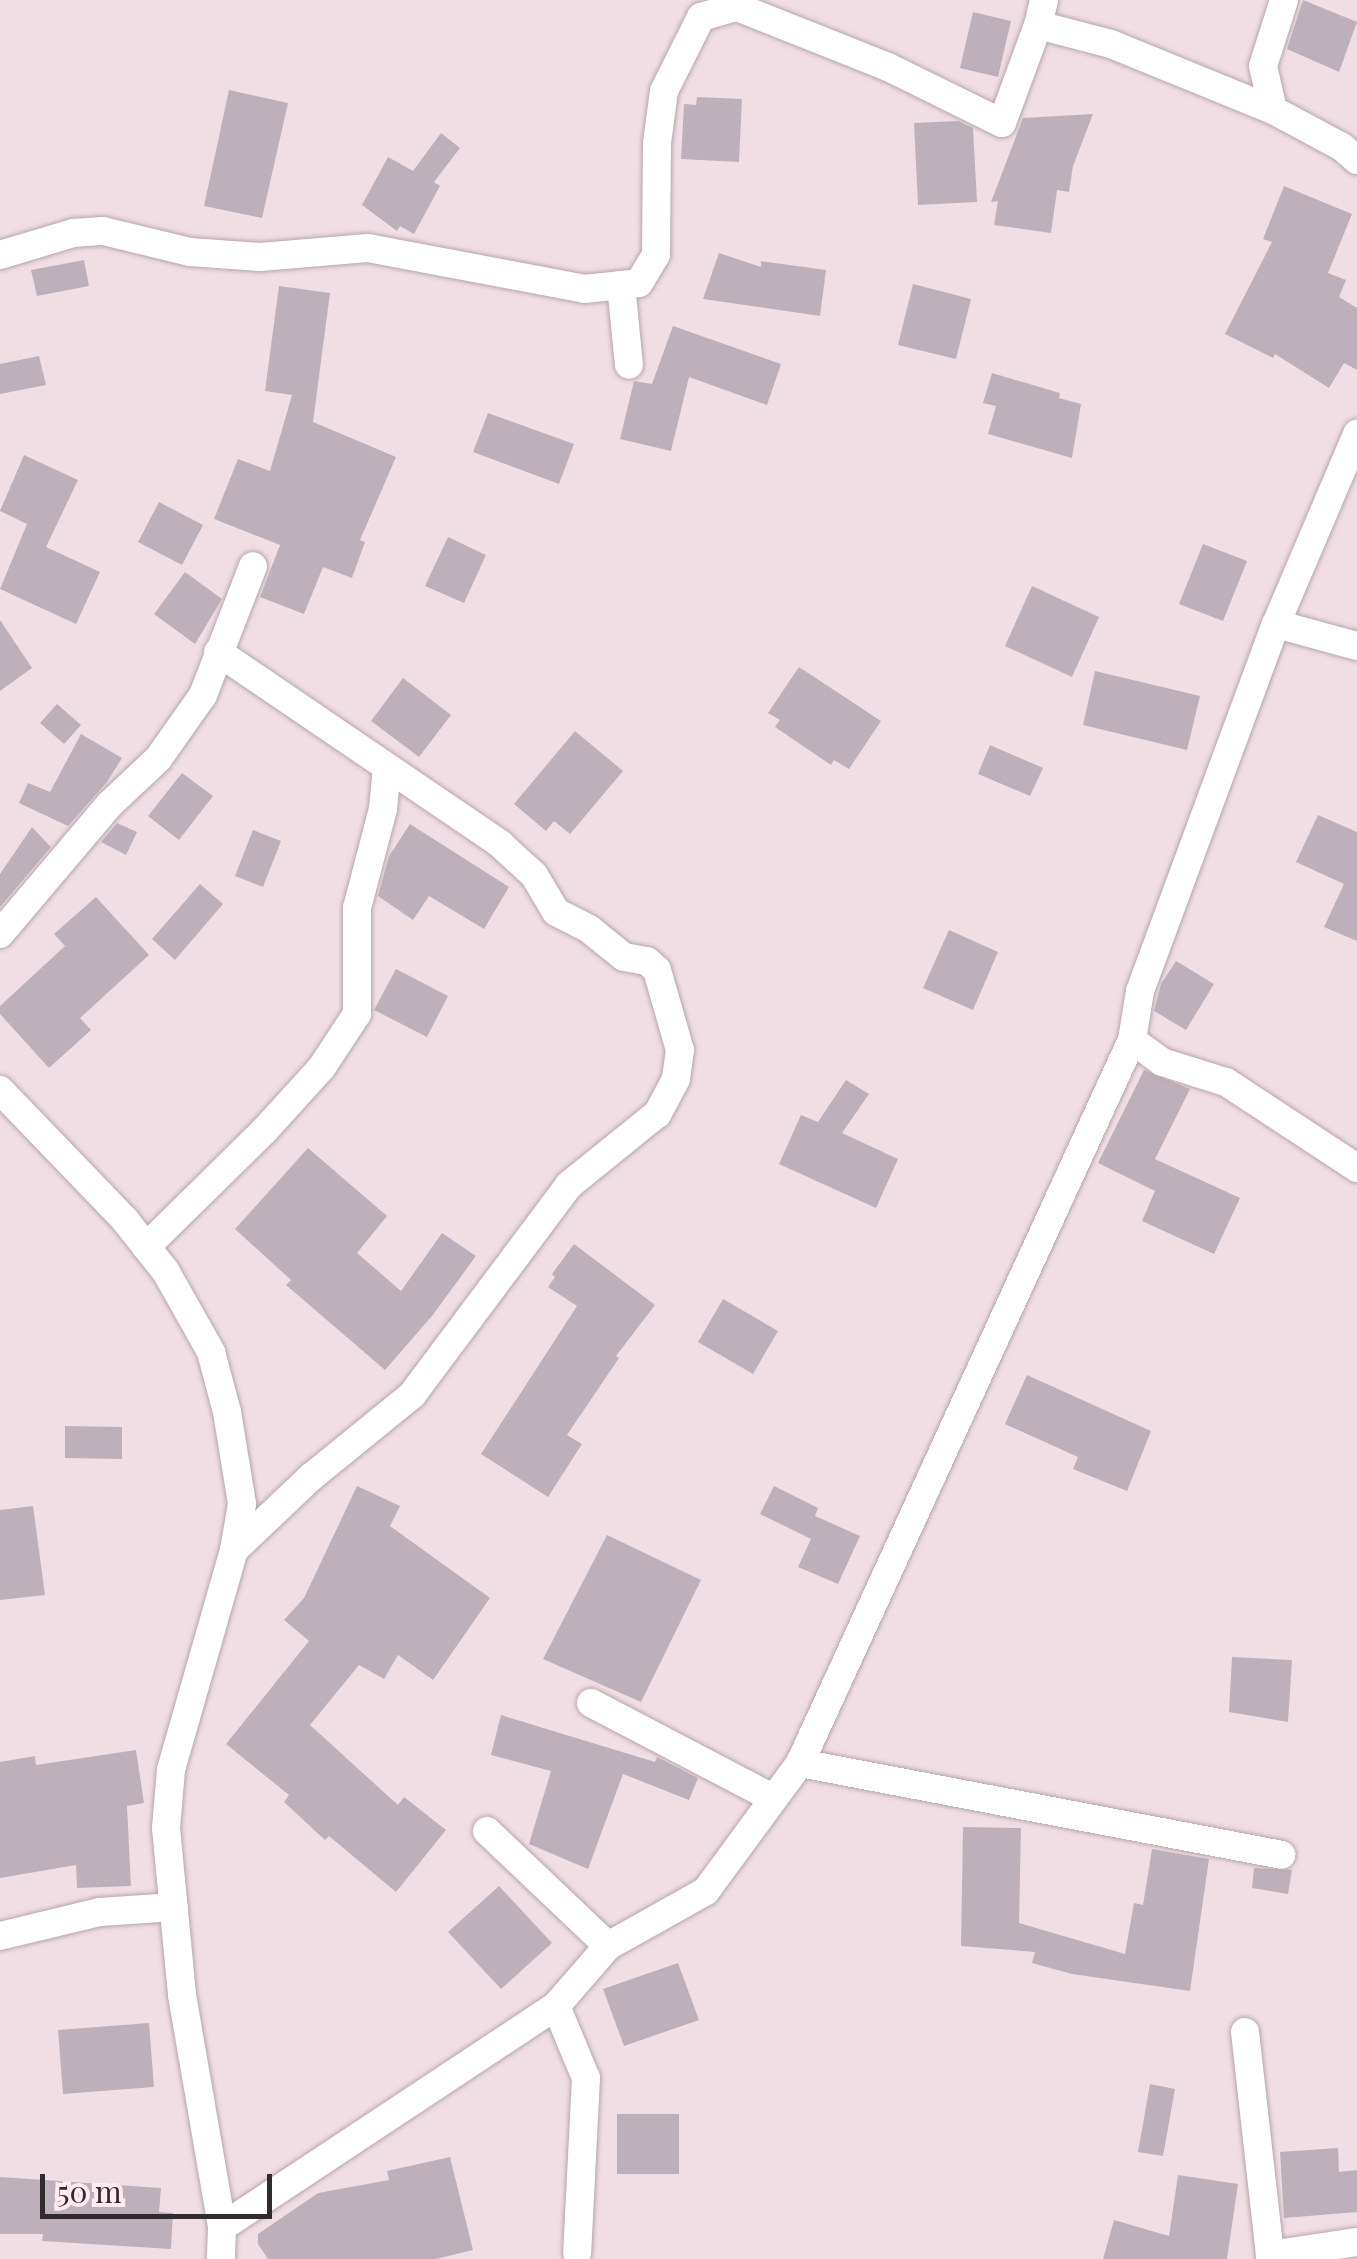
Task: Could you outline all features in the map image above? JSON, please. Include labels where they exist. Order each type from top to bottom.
[{"type":"street","points":[[1273,110],[1262,66],[1284,0]]},
{"type":"street","points":[[0,255],[73,234],[104,231],[190,252],[260,256],[368,248],[584,288],[639,283],[656,255],[657,144],[664,91],[701,17],[738,7],[888,67],[1002,123],[1041,12],[1273,110],[1342,147],[1357,160]]},
{"type":"street","points":[[621,285],[629,365]]},
{"type":"street","points":[[222,2227],[556,2006],[608,1946],[706,1891],[771,1797],[800,1764],[1132,1040],[1140,992],[1276,624],[1357,434]]},
{"type":"street","points":[[0,934],[110,804],[158,759],[203,695],[254,566]]},
{"type":"street","points":[[1276,624],[1357,646]]},
{"type":"street","points":[[218,652],[500,844],[534,875],[556,912],[590,930],[624,957],[646,961],[657,970],[680,1050],[676,1079],[657,1114],[569,1185],[412,1395],[310,1477],[234,1550]]},
{"type":"street","points":[[146,1247],[264,1131],[322,1066],[358,1014],[357,908],[383,809],[387,767]]},
{"type":"street","points":[[1132,1040],[1162,1062],[1226,1082],[1357,1168]]},
{"type":"street","points":[[0,1090],[166,1272],[210,1352],[227,1412],[242,1504],[234,1550],[171,1770],[166,1828],[182,1995],[222,2227],[222,2259]]},
{"type":"street","points":[[590,1703],[771,1797]]},
{"type":"street","points":[[800,1764],[1281,1855]]},
{"type":"street","points":[[487,1831],[608,1946]]},
{"type":"street","points":[[0,1936],[100,1912],[174,1907]]},
{"type":"street","points":[[556,2006],[586,2078],[577,2253]]},
{"type":"street","points":[[1245,2032],[1270,2257],[1357,2242]]},
{"type":"building","points":[[1303,0],[1357,22],[1339,72],[1287,49]]},
{"type":"building","points":[[973,12],[1011,21],[998,77],[960,68]]},
{"type":"building","points":[[229,90],[288,103],[262,218],[204,206]]},
{"type":"building","points":[[697,97],[742,99],[739,162],[681,159],[684,104],[696,105]]},
{"type":"building","points":[[1093,114],[1073,166],[1069,192],[1057,190],[1051,233],[994,225],[998,201],[991,202],[1023,118]]},
{"type":"building","points":[[958,121],[973,128],[977,202],[918,205],[914,123]]},
{"type":"building","points":[[441,133],[460,148],[434,182],[440,186],[414,234],[400,226],[397,231],[362,205],[388,157],[413,171]]},
{"type":"building","points":[[1284,186],[1352,214],[1328,273],[1346,280],[1339,297],[1357,308],[1357,370],[1344,363],[1329,388],[1275,354],[1273,358],[1225,334],[1272,242],[1263,239]]},
{"type":"building","points":[[719,253],[761,267],[761,261],[826,270],[820,316],[703,299]]},
{"type":"building","points":[[84,260],[89,286],[37,296],[31,270]]},
{"type":"building","points":[[913,284],[971,299],[956,359],[898,345]]},
{"type":"building","points":[[279,286],[330,293],[313,422],[396,457],[360,540],[365,542],[352,578],[323,567],[304,614],[260,597],[280,545],[214,519],[238,459],[270,471],[292,395],[265,391]]},
{"type":"building","points":[[673,326],[781,364],[767,405],[689,377],[671,451],[620,439],[634,381],[652,384]]},
{"type":"building","points":[[39,356],[46,385],[0,394],[0,364]]},
{"type":"building","points":[[992,373],[1060,393],[1059,398],[1081,404],[1072,458],[988,434],[996,406],[983,403]]},
{"type":"building","points":[[488,413],[574,444],[559,484],[473,452]]},
{"type":"building","points":[[24,455],[78,480],[46,547],[100,572],[76,624],[0,589],[27,524],[0,511]]},
{"type":"building","points":[[159,502],[203,525],[182,565],[138,542]]},
{"type":"building","points":[[448,537],[486,555],[464,603],[425,586]]},
{"type":"building","points":[[1203,544],[1247,561],[1223,621],[1179,604]]},
{"type":"building","points":[[185,572],[222,599],[195,644],[154,614]]},
{"type":"building","points":[[1032,586],[1099,617],[1072,677],[1005,646]]},
{"type":"building","points":[[0,620],[32,668],[0,691]]},
{"type":"building","points":[[799,667],[881,721],[849,769],[834,760],[831,765],[775,727],[780,720],[768,713]]},
{"type":"building","points":[[1095,671],[1200,696],[1187,750],[1083,725]]},
{"type":"building","points":[[403,678],[451,715],[419,757],[371,721]]},
{"type":"building","points":[[57,704],[81,725],[64,744],[40,723]]},
{"type":"building","points":[[575,731],[623,771],[570,834],[554,821],[546,831],[514,804]]},
{"type":"building","points":[[81,734],[122,758],[107,782],[68,826],[19,803],[28,783],[50,792]]},
{"type":"building","points":[[990,745],[1043,768],[1030,796],[978,774]]},
{"type":"building","points":[[182,773],[213,796],[179,840],[148,816]]},
{"type":"building","points":[[1318,815],[1357,832],[1357,941],[1324,927],[1344,884],[1296,862]]},
{"type":"building","points":[[117,823],[137,832],[126,855],[101,842]]},
{"type":"building","points":[[410,824],[509,887],[484,929],[429,896],[413,920],[378,896],[389,856]]},
{"type":"building","points":[[32,827],[51,847],[0,907],[0,874]]},
{"type":"building","points":[[253,830],[281,841],[263,887],[235,876]]},
{"type":"building","points":[[200,884],[223,904],[175,960],[152,939]]},
{"type":"building","points":[[96,897],[149,955],[80,1018],[91,1030],[49,1068],[0,1014],[0,1006],[65,946],[54,934]]},
{"type":"building","points":[[949,930],[998,952],[973,1010],[923,988]]},
{"type":"building","points":[[1176,961],[1214,984],[1186,1030],[1154,1011],[1161,984]]},
{"type":"building","points":[[396,969],[448,996],[427,1037],[374,1010]]},
{"type":"building","points":[[1144,1070],[1190,1089],[1155,1159],[1240,1198],[1214,1254],[1142,1221],[1155,1191],[1098,1163]]},
{"type":"building","points":[[846,1080],[869,1094],[842,1133],[898,1159],[876,1208],[779,1164],[801,1115],[818,1122]]},
{"type":"building","points":[[308,1148],[387,1216],[357,1253],[401,1291],[442,1233],[476,1256],[432,1316],[385,1370],[286,1285],[291,1280],[235,1229]]},
{"type":"building","points":[[574,1244],[655,1305],[616,1356],[619,1358],[567,1435],[582,1444],[548,1497],[481,1454],[577,1306],[548,1287],[555,1277],[552,1274]]},
{"type":"building","points":[[723,1299],[778,1331],[753,1374],[698,1342]]},
{"type":"building","points":[[1027,1375],[1151,1431],[1127,1491],[1073,1469],[1078,1457],[1005,1424]]},
{"type":"building","points":[[65,1426],[122,1427],[122,1459],[65,1458]]},
{"type":"building","points":[[357,1486],[400,1506],[390,1526],[490,1598],[433,1680],[398,1655],[384,1679],[359,1665],[310,1725],[398,1805],[404,1797],[446,1830],[396,1892],[329,1836],[325,1840],[284,1802],[289,1795],[226,1744],[309,1641],[284,1620],[304,1598]]},
{"type":"building","points":[[774,1486],[818,1508],[815,1516],[860,1536],[838,1584],[798,1567],[811,1539],[760,1514]]},
{"type":"building","points":[[33,1506],[45,1595],[0,1600],[0,1510]]},
{"type":"building","points":[[607,1535],[701,1580],[641,1702],[543,1659]]},
{"type":"building","points":[[1232,1657],[1292,1660],[1288,1722],[1229,1712]]},
{"type":"building","points":[[501,1715],[655,1762],[657,1757],[698,1778],[689,1800],[623,1774],[588,1869],[529,1844],[551,1771],[491,1755]]},
{"type":"building","points":[[136,1750],[144,1803],[127,1806],[131,1886],[77,1888],[76,1865],[0,1878],[0,1762],[35,1756],[36,1765]]},
{"type":"building","points":[[963,1827],[1021,1828],[1019,1923],[1125,1954],[1134,1903],[1143,1905],[1152,1849],[1209,1859],[1190,1991],[1072,1974],[1032,1963],[1035,1952],[961,1946]]},
{"type":"building","points":[[1254,1868],[1292,1870],[1288,1894],[1252,1888]]},
{"type":"building","points":[[499,1886],[552,1943],[501,1989],[448,1932]]},
{"type":"building","points":[[678,1963],[699,2020],[624,2046],[603,1989]]},
{"type":"building","points":[[149,2023],[154,2087],[63,2094],[58,2030]]},
{"type":"building","points":[[1150,2084],[1175,2089],[1163,2156],[1138,2152]]},
{"type":"building","points":[[617,2114],[679,2114],[679,2174],[617,2174]]},
{"type":"building","points":[[1338,2148],[1339,2172],[1357,2170],[1357,2212],[1284,2218],[1280,2152]]},
{"type":"building","points":[[450,2157],[473,2250],[436,2259],[268,2259],[258,2244],[258,2234],[318,2193],[389,2180],[387,2171]]},
{"type":"building","points":[[1178,2175],[1238,2184],[1227,2259],[1103,2259],[1114,2220],[1169,2236]]},
{"type":"building","points":[[0,2177],[161,2188],[159,2212],[173,2213],[171,2249],[42,2241],[43,2234],[0,2234]]}]
